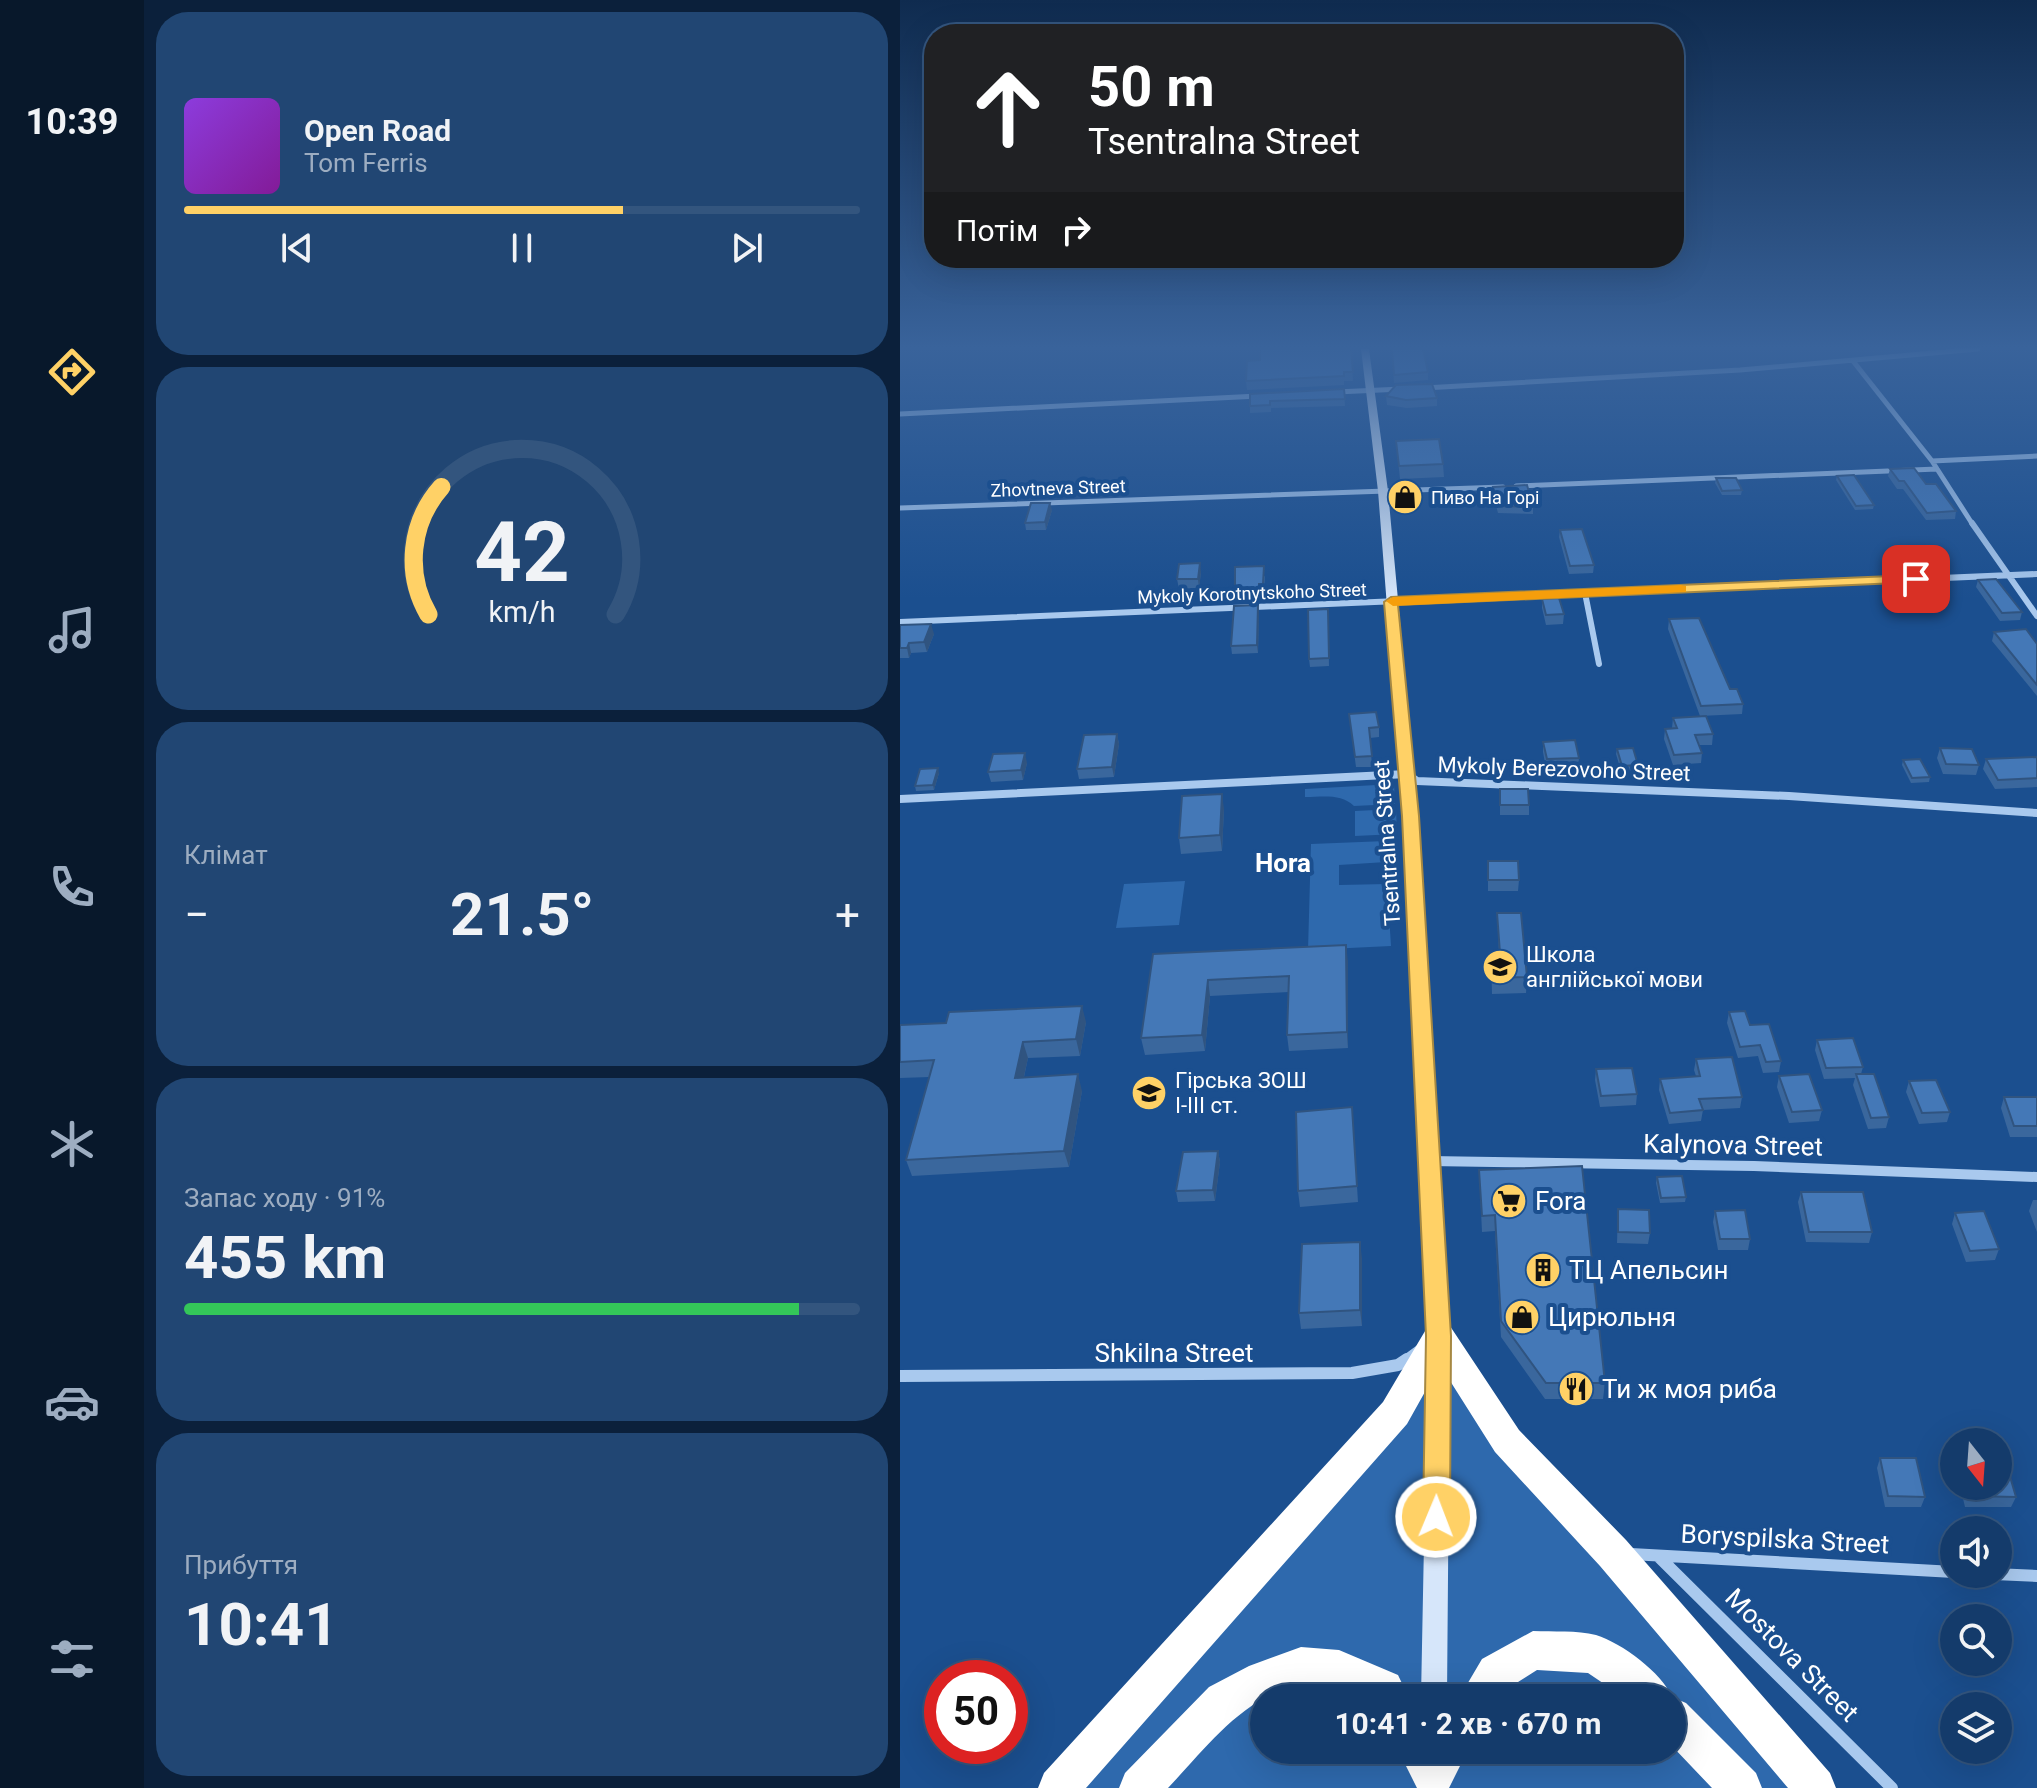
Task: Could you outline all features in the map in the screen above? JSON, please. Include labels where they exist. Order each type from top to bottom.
[{"type":"highway","points":[[1059,1788],[1395,1413],[1439,1336],[1507,1441],[1613,1553],[1815,1788]]},
{"type":"highway","points":[[1489,1684],[1496,1673],[1533,1650],[1594,1654],[1639,1684]]},
{"type":"highway","points":[[1255,1684],[1301,1666],[1339,1669],[1373,1684]]},
{"type":"highway","points":[[1140,1788],[1223,1701],[1250,1687]]},
{"type":"highway","points":[[1686,1731],[1741,1788]]},
{"type":"main road","name":"Tsentralna Street","points":[[1375,432],[1407,774],[1439,1336],[1434,1684]]},
{"type":"street","points":[[1909,432],[2037,616]]},
{"type":"street","points":[[1932,461],[2037,456]]},
{"type":"street","name":"Zhovtneva Street","points":[[900,508],[1937,469]]},
{"type":"street","name":"Mykoly Korotnytskoho Street","points":[[900,622],[2037,574]]},
{"type":"street","points":[[1585,593],[1599,664]]},
{"type":"street","name":"Mykoly Berezovoho Street","points":[[900,799],[1407,774],[1417,781],[1789,796],[2037,813]]},
{"type":"street","name":"Kalynova Street","points":[[1428,1161],[1754,1166],[2037,1177]]},
{"type":"street","name":"Shkilna Street","points":[[900,1376],[1352,1373],[1398,1365],[1439,1336]]},
{"type":"street","name":"Boryspilska Street","points":[[1613,1553],[1940,1571]]},
{"type":"street","name":"Mostova Street","points":[[1658,1556],[1892,1788]]},
{"type":"street","points":[[2012,1575],[2037,1576]]},
{"type":"shaded area","points":[[1394,784],[1395,804],[1354,806],[1337,797],[1305,797],[1305,789]]},
{"type":"shaded area","points":[[1396,809],[1397,834],[1355,836],[1355,811]]},
{"type":"shaded area","points":[[1386,841],[1386,862],[1339,865],[1339,885],[1387,884],[1391,946],[1308,950],[1311,844]]},
{"type":"shaded area","points":[[1185,881],[1179,925],[1116,928],[1124,884]]},
{"type":"shaded area","points":[[1439,1336],[1815,1788],[1059,1788]]},
{"type":"building","points":[[1439,439],[1443,464],[1399,466],[1396,441]]},
{"type":"building","points":[[1914,468],[1926,484],[1936,484],[1956,511],[1927,513],[1904,481],[1899,481],[1890,469]]},
{"type":"building","points":[[1854,475],[1874,505],[1856,506],[1837,476]]},
{"type":"building","points":[[1716,478],[1736,478],[1742,490],[1722,491]]},
{"type":"building","points":[[1527,485],[1533,507],[1498,506],[1493,487]]},
{"type":"building","points":[[1031,503],[1050,503],[1045,522],[1025,523]]},
{"type":"building","points":[[1582,529],[1594,565],[1570,566],[1560,530]]},
{"type":"building","points":[[1200,563],[1198,579],[1177,579],[1179,564]]},
{"type":"building","points":[[1264,566],[1263,584],[1259,584],[1259,591],[1235,592],[1235,567]]},
{"type":"building","points":[[1996,579],[2022,612],[2002,613],[1978,580]]},
{"type":"building","points":[[1938,585],[1948,599],[1925,600],[1915,586]]},
{"type":"building","points":[[1559,598],[1564,614],[1546,615],[1542,599]]},
{"type":"building","points":[[1258,605],[1257,645],[1231,646],[1234,606]]},
{"type":"building","points":[[1328,609],[1329,658],[1309,659],[1308,610]]},
{"type":"building","points":[[1699,618],[1730,689],[1737,689],[1743,704],[1701,706],[1669,619]]},
{"type":"building","points":[[931,624],[924,642],[909,643],[907,648],[900,648],[900,625]]},
{"type":"building","points":[[2026,629],[2037,644],[2037,685],[1994,632]]},
{"type":"building","points":[[1376,712],[1379,727],[1369,728],[1372,756],[1355,757],[1349,714]]},
{"type":"building","points":[[1706,716],[1713,734],[1695,735],[1702,753],[1674,755],[1665,729],[1677,728],[1673,718]]},
{"type":"building","points":[[1117,734],[1112,767],[1077,769],[1084,735]]},
{"type":"building","points":[[1575,740],[1579,758],[1547,759],[1543,742]]},
{"type":"building","points":[[1633,748],[1638,765],[1622,766],[1617,749]]},
{"type":"building","points":[[1940,748],[1972,749],[1979,765],[1946,764]]},
{"type":"building","points":[[1025,753],[1021,770],[988,772],[993,754]]},
{"type":"building","points":[[2037,757],[2037,778],[1998,780],[1986,759]]},
{"type":"building","points":[[1920,759],[1930,777],[1912,778],[1903,760]]},
{"type":"building","points":[[938,768],[933,785],[915,786],[920,769]]},
{"type":"building","points":[[1500,789],[1528,789],[1529,805],[1500,805]]},
{"type":"building","points":[[1222,794],[1220,835],[1179,838],[1182,796]]},
{"type":"building","points":[[1488,861],[1518,861],[1519,880],[1488,880]]},
{"type":"building","points":[[1497,913],[1521,913],[1527,977],[1493,978],[1491,954],[1500,953]]},
{"type":"building","points":[[1346,945],[1347,1032],[1287,1035],[1289,976],[1208,980],[1202,1035],[1141,1038],[1153,954]]},
{"type":"building","points":[[1082,1006],[1076,1039],[1023,1042],[1015,1078],[1078,1074],[1064,1151],[906,1160],[934,1060],[900,1062],[900,1025],[946,1023],[949,1012]]},
{"type":"building","points":[[1745,1011],[1750,1025],[1769,1024],[1781,1061],[1766,1062],[1760,1045],[1740,1047],[1729,1012]]},
{"type":"building","points":[[1853,1038],[1863,1067],[1826,1068],[1817,1040]]},
{"type":"building","points":[[1732,1057],[1742,1097],[1699,1099],[1703,1110],[1670,1113],[1660,1079],[1700,1076],[1696,1059]]},
{"type":"building","points":[[1632,1068],[1637,1094],[1601,1096],[1596,1069]]},
{"type":"building","points":[[1809,1074],[1822,1110],[1792,1112],[1779,1076]]},
{"type":"building","points":[[1856,1074],[1874,1074],[1889,1117],[1871,1118]]},
{"type":"building","points":[[1936,1080],[1950,1112],[1922,1113],[1909,1081]]},
{"type":"building","points":[[2004,1097],[2037,1097],[2037,1126],[2014,1126]]},
{"type":"building","points":[[1352,1107],[1357,1186],[1298,1191],[1296,1112]]},
{"type":"building","points":[[1218,1151],[1213,1190],[1176,1191],[1183,1152]]},
{"type":"building","name":"ТЦ Апельсин","points":[[1582,1166],[1605,1383],[1546,1383],[1501,1321],[1495,1215],[1482,1216],[1479,1170]]},
{"type":"building","points":[[1682,1176],[1686,1197],[1661,1198],[1657,1177]]},
{"type":"building","points":[[1801,1192],[1863,1192],[1872,1232],[1809,1232]]},
{"type":"building","points":[[1618,1209],[1649,1210],[1650,1233],[1618,1232]]},
{"type":"building","points":[[1745,1210],[1750,1239],[1720,1239],[1715,1211]]},
{"type":"building","points":[[1984,1211],[1999,1249],[1970,1251],[1955,1213]]},
{"type":"building","points":[[1360,1242],[1360,1310],[1299,1313],[1302,1244]]},
{"type":"building","points":[[1880,1458],[1916,1458],[1925,1497],[1888,1496]]},
{"type":"slow traffic","points":[[1393,601],[1681,589]]},
{"type":"place","name":"Пиво На Горі","points":[[1405,497]]},
{"type":"place","name":"Школа англійської мови","points":[[1500,967]]},
{"type":"place","name":"Гірська ЗОШ І-ІІІ ст.","points":[[1149,1093]]},
{"type":"place","name":"Fora","points":[[1509,1201]]},
{"type":"place","name":"ТЦ Апельсин","points":[[1543,1270]]},
{"type":"place","name":"Цирюльня","points":[[1522,1317]]},
{"type":"place","name":"Ти ж моя риба","points":[[1576,1389]]},
{"type":"district","name":"Hora","points":[[1283,863]]},
{"type":"route","points":[[1436,1517],[1439,1336],[1410,816],[1391,602],[1916,579]]}]
